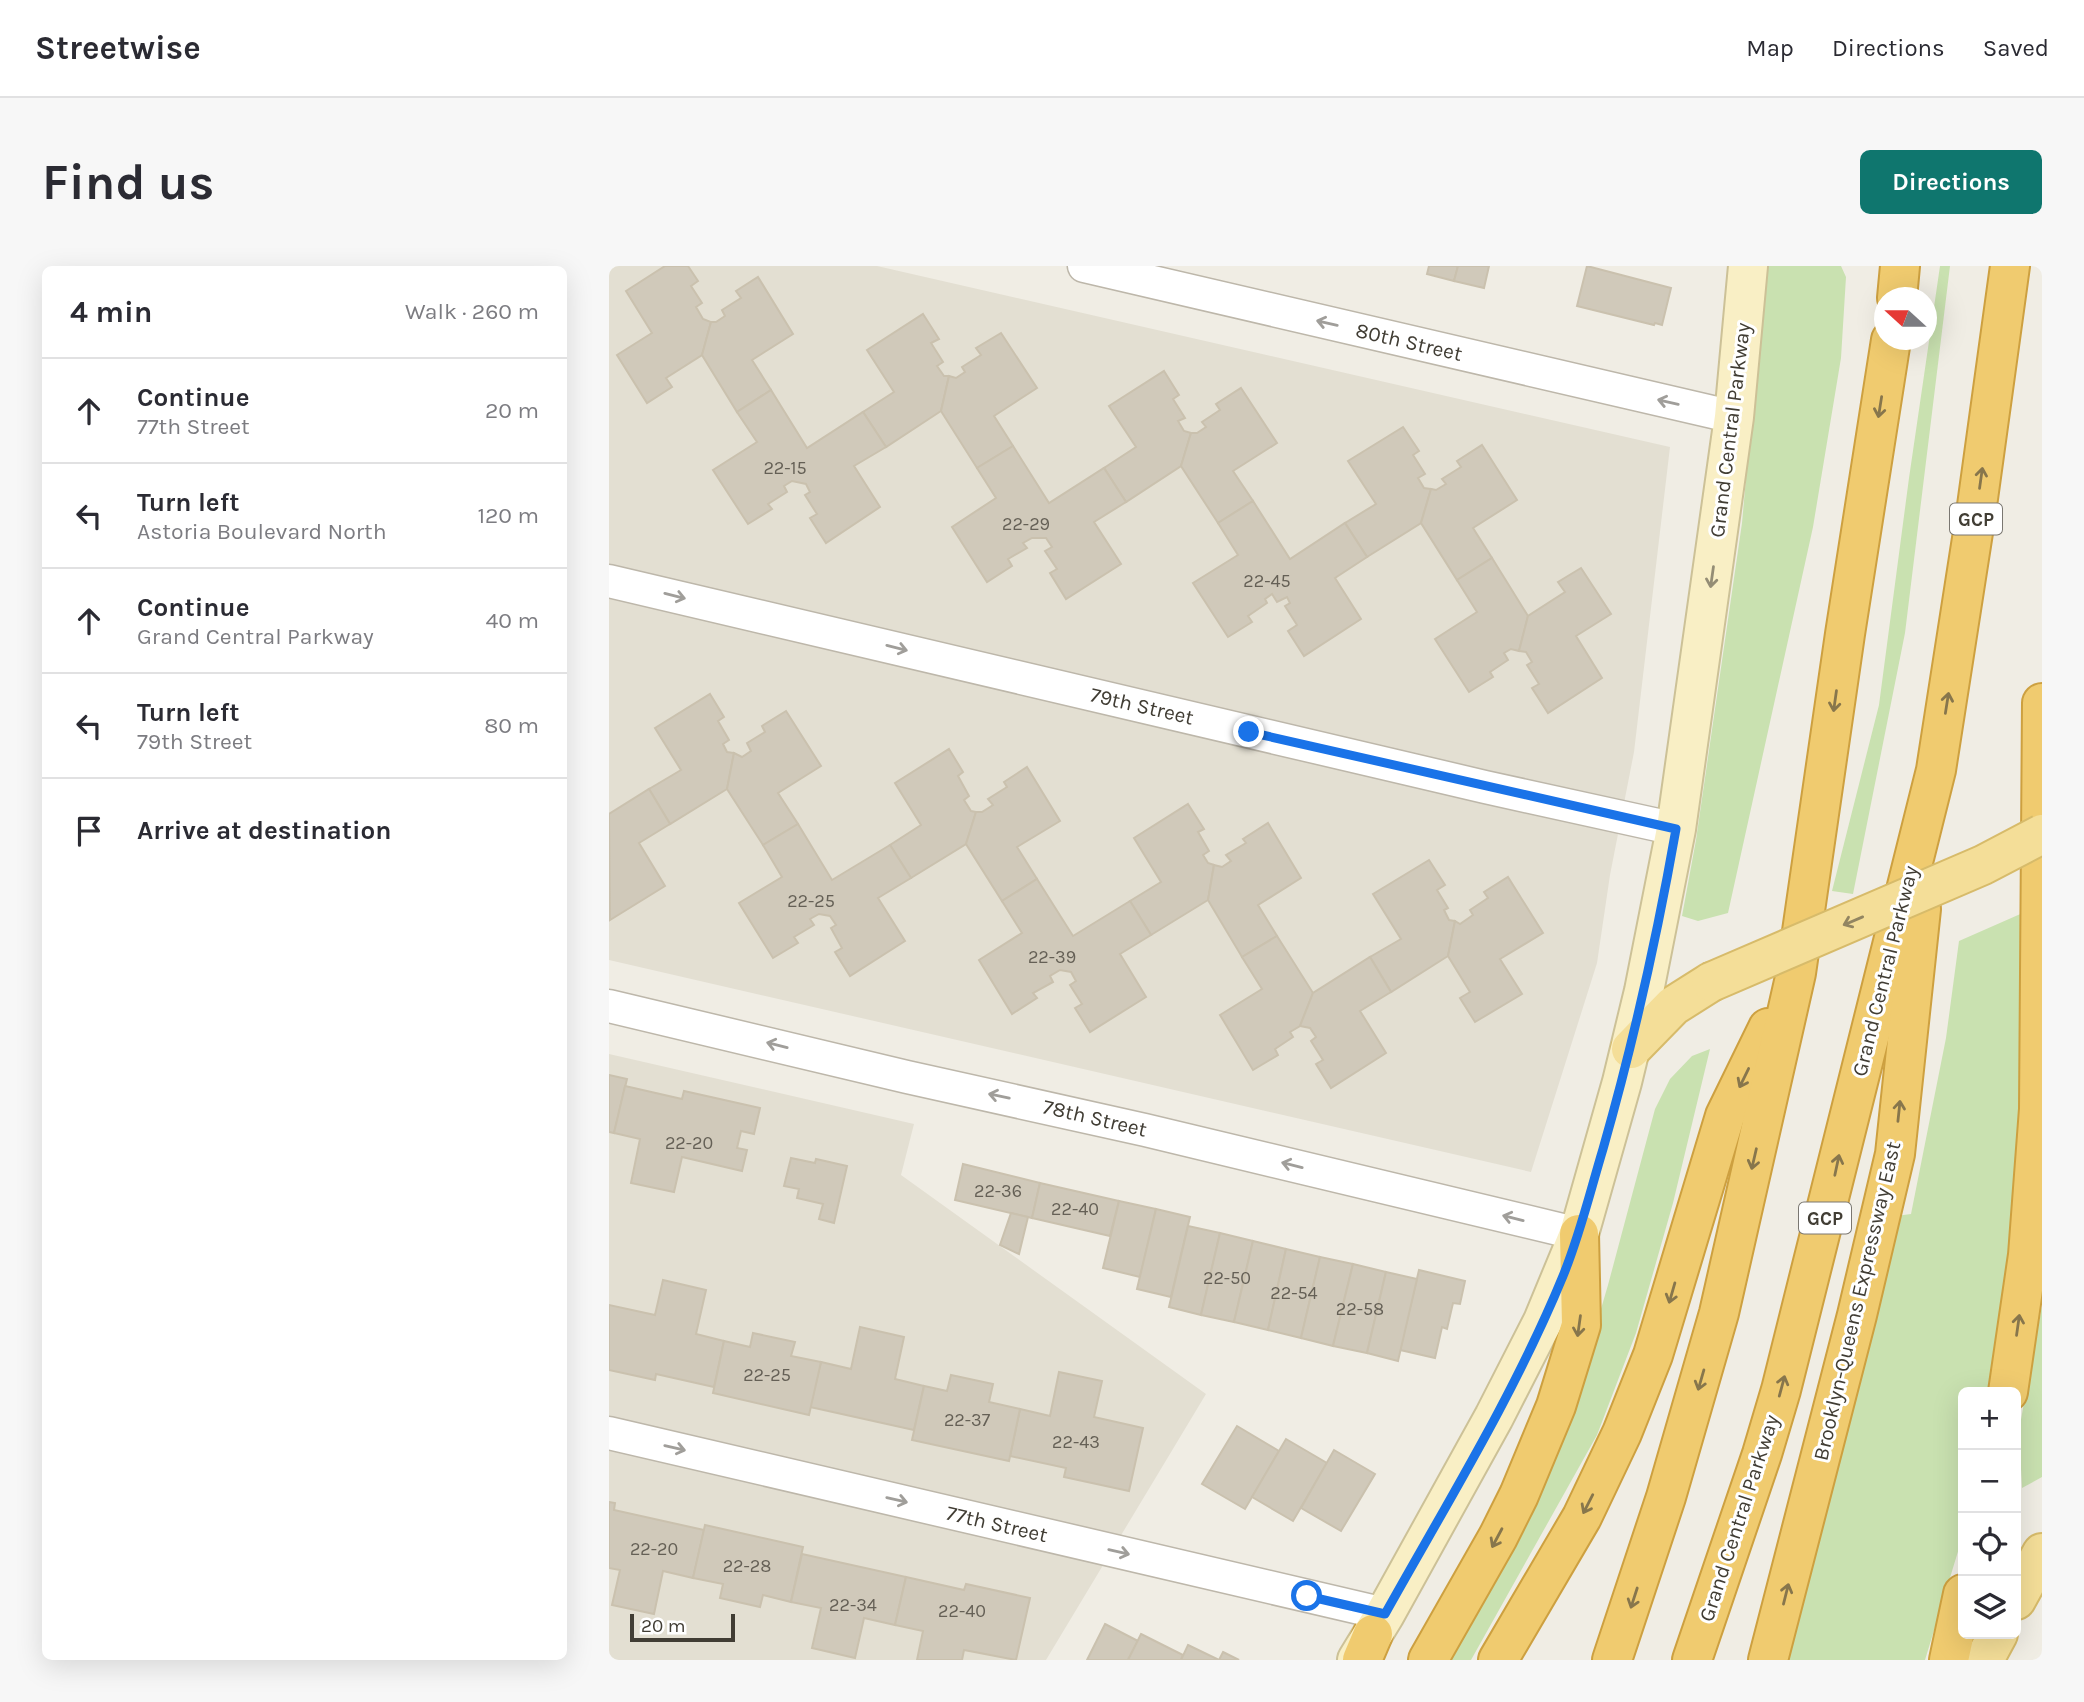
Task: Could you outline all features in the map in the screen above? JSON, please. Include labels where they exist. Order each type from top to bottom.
[{"type":"highway","points":[[1898,287],[1900,266]]},
{"type":"highway","name":"Grand Central Parkway","points":[[1692,1660],[1781,1390],[1936,770],[1976,513],[2010,266]]},
{"type":"highway","points":[[1612,1660],[1666,1497],[1719,1313],[1796,973],[1889,350]]},
{"type":"highway","points":[[2009,1387],[2028,1255],[2039,1109],[2042,703]]},
{"type":"highway","name":"Brooklyn-Queens Expressway East","points":[[1768,1660],[1857,1315],[1895,1154],[1936,770]]},
{"type":"highway","points":[[1498,1660],[1582,1517],[1622,1433],[1653,1355],[1725,1116],[1796,973]]},
{"type":"highway","points":[[1428,1660],[1519,1495],[1570,1364],[1581,1325],[1579,1234]]},
{"type":"highway","points":[[1949,1660],[1958,1613]]},
{"type":"main road","name":"Grand Central Parkway","points":[[1369,1642],[1520,1368],[1563,1276],[1579,1234],[1631,1049],[1676,829],[1734,417],[1748,266]]},
{"type":"main road","points":[[1631,1049],[1673,1006],[1711,982],[1983,865],[2042,834]]},
{"type":"main road","points":[[1983,865],[2042,850]]},
{"type":"main road","points":[[2021,1591],[2042,1553]]},
{"type":"main road","points":[[1984,1660],[1995,1639]]},
{"type":"street","name":"80th Street","points":[[1084,266],[1734,417]]},
{"type":"street","name":"79th Street","points":[[609,581],[1472,784],[1676,829]]},
{"type":"street","name":"78th Street","points":[[609,1006],[1579,1234]]},
{"type":"street","name":"77th Street","points":[[609,1433],[1369,1642]]},
{"type":"shaded area","points":[[609,266],[877,266],[1670,447],[1634,752],[1610,875],[1597,963],[1531,1172],[609,960]]},
{"type":"shaded area","points":[[609,1054],[914,1124],[901,1175],[1206,1394],[1046,1660],[609,1660]]},
{"type":"green space","points":[[1765,266],[1841,266],[1846,277],[1841,358],[1813,527],[1728,913],[1698,921],[1682,916],[1696,840],[1742,523]]},
{"type":"green space","points":[[1940,266],[1950,266],[1905,633],[1853,894],[1832,891],[1879,705],[1928,350],[1937,350],[1937,287]]},
{"type":"green space","points":[[2034,908],[2031,1089],[1996,1387],[1958,1387],[1958,1551],[1925,1660],[1779,1660],[1896,1216],[1911,1214],[1946,1038],[1959,941]]},
{"type":"green space","points":[[1710,1049],[1673,1203],[1636,1333],[1597,1435],[1471,1660],[1447,1660],[1566,1428],[1655,1109],[1670,1079],[1692,1056]]},
{"type":"green space","points":[[2042,1306],[2042,1477],[2022,1488],[2021,1419]]},
{"type":"building","points":[[665,266],[688,266],[698,281],[691,286],[702,303],[696,307],[703,319],[711,322],[702,355],[666,378],[672,387],[647,403],[617,355],[652,333],[626,291]]},
{"type":"building","points":[[1429,266],[1458,266],[1454,281],[1427,274]]},
{"type":"building","points":[[1458,266],[1489,266],[1484,288],[1454,281]]},
{"type":"building","points":[[1587,266],[1671,288],[1662,325],[1577,306]]},
{"type":"building","points":[[758,277],[793,334],[752,360],[771,390],[737,412],[702,355],[711,322],[725,316],[722,310],[741,298],[736,291]]},
{"type":"building","points":[[923,314],[939,339],[931,343],[943,362],[937,366],[944,376],[949,376],[941,411],[886,447],[863,412],[894,392],[867,350]]},
{"type":"building","points":[[1001,333],[1037,388],[994,416],[1013,446],[977,468],[941,411],[949,376],[956,378],[965,372],[962,367],[981,355],[976,348]]},
{"type":"building","points":[[1164,371],[1179,395],[1173,399],[1185,418],[1178,421],[1184,431],[1191,433],[1181,466],[1126,502],[1104,468],[1136,447],[1109,406]]},
{"type":"building","points":[[1241,388],[1277,443],[1233,471],[1253,501],[1218,523],[1181,466],[1191,433],[1197,433],[1206,427],[1202,422],[1220,410],[1216,404]]},
{"type":"building","points":[[771,390],[807,448],[863,412],[886,447],[854,466],[880,507],[826,543],[810,518],[817,514],[805,495],[810,492],[806,484],[792,481],[784,486],[787,492],[768,504],[772,509],[748,524],[713,470],[757,442],[737,412]]},
{"type":"building","points":[[1403,427],[1419,451],[1413,455],[1425,474],[1418,478],[1424,488],[1431,489],[1421,523],[1367,557],[1345,523],[1376,504],[1348,461]]},
{"type":"building","points":[[1482,445],[1517,500],[1473,528],[1492,558],[1457,580],[1421,523],[1431,489],[1436,490],[1446,484],[1442,479],[1461,467],[1457,461]]},
{"type":"building","points":[[1013,446],[1049,503],[1104,468],[1126,502],[1094,522],[1121,564],[1066,599],[1050,573],[1057,569],[1045,551],[1052,547],[1046,538],[1032,538],[1023,543],[1027,548],[1008,559],[1012,566],[987,582],[952,527],[996,498],[977,468]]},
{"type":"building","points":[[1253,501],[1290,559],[1345,523],[1367,557],[1335,578],[1361,619],[1304,656],[1288,631],[1297,625],[1285,606],[1290,603],[1287,597],[1277,602],[1272,594],[1265,599],[1267,603],[1248,616],[1252,622],[1228,637],[1193,583],[1238,555],[1218,523]]},
{"type":"building","points":[[1492,558],[1528,616],[1519,651],[1511,649],[1504,653],[1508,660],[1490,672],[1493,677],[1469,692],[1435,639],[1477,612],[1457,580]]},
{"type":"building","points":[[1581,568],[1611,614],[1576,636],[1602,678],[1548,713],[1532,688],[1539,684],[1527,665],[1532,662],[1526,652],[1519,651],[1528,616],[1565,592],[1558,582]]},
{"type":"building","points":[[710,694],[724,717],[718,721],[729,740],[723,744],[727,752],[734,753],[727,789],[670,824],[649,789],[681,770],[655,728]]},
{"type":"building","points":[[786,711],[821,766],[778,793],[798,824],[763,845],[727,789],[734,753],[742,757],[751,751],[747,743],[765,732],[762,726]]},
{"type":"building","points":[[949,749],[963,772],[958,776],[969,796],[964,800],[971,811],[976,812],[966,844],[911,878],[890,845],[921,825],[895,783]]},
{"type":"building","points":[[1027,767],[1060,821],[1017,847],[1037,879],[1002,901],[966,844],[976,812],[982,812],[993,805],[988,799],[1007,787],[1004,782]]},
{"type":"building","points":[[649,789],[670,824],[639,843],[665,886],[610,920],[609,814]]},
{"type":"building","points":[[1188,804],[1204,829],[1198,832],[1209,851],[1203,855],[1208,863],[1214,865],[1208,900],[1151,935],[1130,901],[1161,882],[1134,838]]},
{"type":"building","points":[[1268,823],[1301,878],[1258,905],[1277,936],[1242,957],[1208,900],[1214,865],[1222,867],[1231,861],[1226,855],[1246,843],[1243,839]]},
{"type":"building","points":[[798,824],[832,880],[890,845],[911,878],[878,898],[905,941],[850,976],[835,952],[842,948],[831,928],[836,925],[830,916],[819,914],[810,919],[814,925],[794,937],[798,943],[773,958],[739,903],[782,877],[763,845]]},
{"type":"building","points":[[1429,860],[1445,885],[1437,890],[1448,908],[1444,910],[1449,920],[1455,921],[1448,956],[1391,992],[1370,957],[1401,939],[1373,894]]},
{"type":"building","points":[[1508,877],[1543,933],[1500,959],[1522,994],[1475,1022],[1460,998],[1470,992],[1448,956],[1455,921],[1460,924],[1473,915],[1470,910],[1488,898],[1484,892]]},
{"type":"building","points":[[1037,879],[1073,936],[1130,901],[1151,935],[1120,954],[1146,997],[1090,1032],[1075,1008],[1082,1004],[1070,985],[1076,981],[1071,972],[1060,970],[1050,976],[1053,982],[1033,993],[1037,998],[1012,1014],[979,960],[1022,933],[1002,901]]},
{"type":"building","points":[[1277,936],[1313,993],[1300,1026],[1290,1032],[1293,1037],[1275,1049],[1278,1055],[1253,1070],[1220,1015],[1262,989],[1242,957]]},
{"type":"building","points":[[1370,957],[1391,992],[1360,1011],[1386,1053],[1331,1088],[1316,1064],[1323,1060],[1311,1041],[1316,1037],[1310,1028],[1300,1026],[1313,993]]},
{"type":"building","points":[[609,1075],[627,1079],[614,1133],[609,1132]]},
{"type":"building","points":[[625,1086],[682,1099],[684,1091],[760,1108],[754,1134],[741,1131],[737,1148],[747,1150],[742,1171],[682,1157],[674,1192],[631,1183],[640,1139],[614,1133]]},
{"type":"building","points":[[791,1158],[815,1163],[816,1159],[847,1166],[834,1223],[819,1219],[823,1204],[797,1198],[799,1189],[784,1186]]},
{"type":"building","points":[[963,1164],[1040,1183],[1032,1218],[955,1200]]},
{"type":"building","points":[[1040,1183],[1119,1201],[1110,1236],[1032,1218]]},
{"type":"building","points":[[1119,1201],[1156,1209],[1140,1277],[1103,1268]]},
{"type":"building","points":[[1156,1209],[1190,1217],[1171,1297],[1137,1289]]},
{"type":"building","points":[[1011,1213],[1028,1217],[1019,1254],[1000,1245]]},
{"type":"building","points":[[1188,1226],[1220,1233],[1201,1315],[1169,1307]]},
{"type":"building","points":[[1220,1233],[1253,1241],[1234,1322],[1201,1315]]},
{"type":"building","points":[[1253,1241],[1286,1249],[1268,1330],[1234,1322]]},
{"type":"building","points":[[1286,1249],[1320,1257],[1301,1338],[1268,1330]]},
{"type":"building","points":[[1320,1257],[1353,1264],[1333,1346],[1301,1338]]},
{"type":"building","points":[[1353,1264],[1386,1272],[1367,1353],[1333,1346]]},
{"type":"building","points":[[1419,1270],[1465,1281],[1460,1304],[1453,1303],[1447,1329],[1442,1327],[1435,1358],[1400,1350]]},
{"type":"building","points":[[1386,1272],[1417,1279],[1398,1361],[1367,1353]]},
{"type":"building","points":[[663,1280],[706,1290],[696,1334],[724,1341],[714,1387],[656,1374],[655,1380],[609,1370],[609,1305],[655,1315]]},
{"type":"building","points":[[860,1327],[904,1337],[895,1379],[924,1386],[914,1430],[810,1407],[821,1362],[851,1369]]},
{"type":"building","points":[[753,1333],[795,1342],[791,1356],[821,1362],[809,1415],[713,1393],[724,1341],[750,1347]]},
{"type":"building","points":[[1059,1372],[1102,1381],[1094,1417],[1143,1428],[1129,1491],[1064,1477],[1066,1468],[1010,1456],[1020,1409],[1050,1416]]},
{"type":"building","points":[[951,1375],[993,1384],[989,1402],[1020,1409],[1009,1461],[912,1440],[924,1386],[947,1391]]},
{"type":"building","points":[[1237,1426],[1279,1451],[1245,1509],[1202,1484]]},
{"type":"building","points":[[1286,1439],[1327,1463],[1293,1521],[1252,1497]]},
{"type":"building","points":[[1334,1450],[1375,1474],[1341,1531],[1301,1508]]},
{"type":"building","points":[[609,1502],[615,1503],[614,1510],[704,1530],[693,1578],[663,1571],[654,1614],[612,1605],[620,1570],[609,1568]]},
{"type":"building","points":[[705,1525],[803,1547],[791,1602],[763,1595],[760,1607],[720,1598],[723,1584],[693,1578]]},
{"type":"building","points":[[802,1554],[906,1577],[895,1625],[864,1618],[855,1658],[812,1648],[821,1608],[791,1602]]},
{"type":"building","points":[[906,1577],[964,1590],[966,1584],[1030,1598],[1016,1660],[964,1650],[962,1660],[917,1660],[923,1631],[895,1625]]},
{"type":"building","points":[[1105,1624],[1138,1641],[1128,1660],[1087,1660]]},
{"type":"building","points":[[1141,1634],[1183,1655],[1181,1660],[1128,1660]]},
{"type":"building","points":[[1188,1645],[1219,1660],[1181,1660]]},
{"type":"building","points":[[1223,1652],[1239,1660],[1219,1660]]},
{"type":"route","points":[[1249,732],[1676,829],[1631,1049],[1579,1234],[1543,1321],[1495,1417],[1385,1614],[1307,1596]]}]
